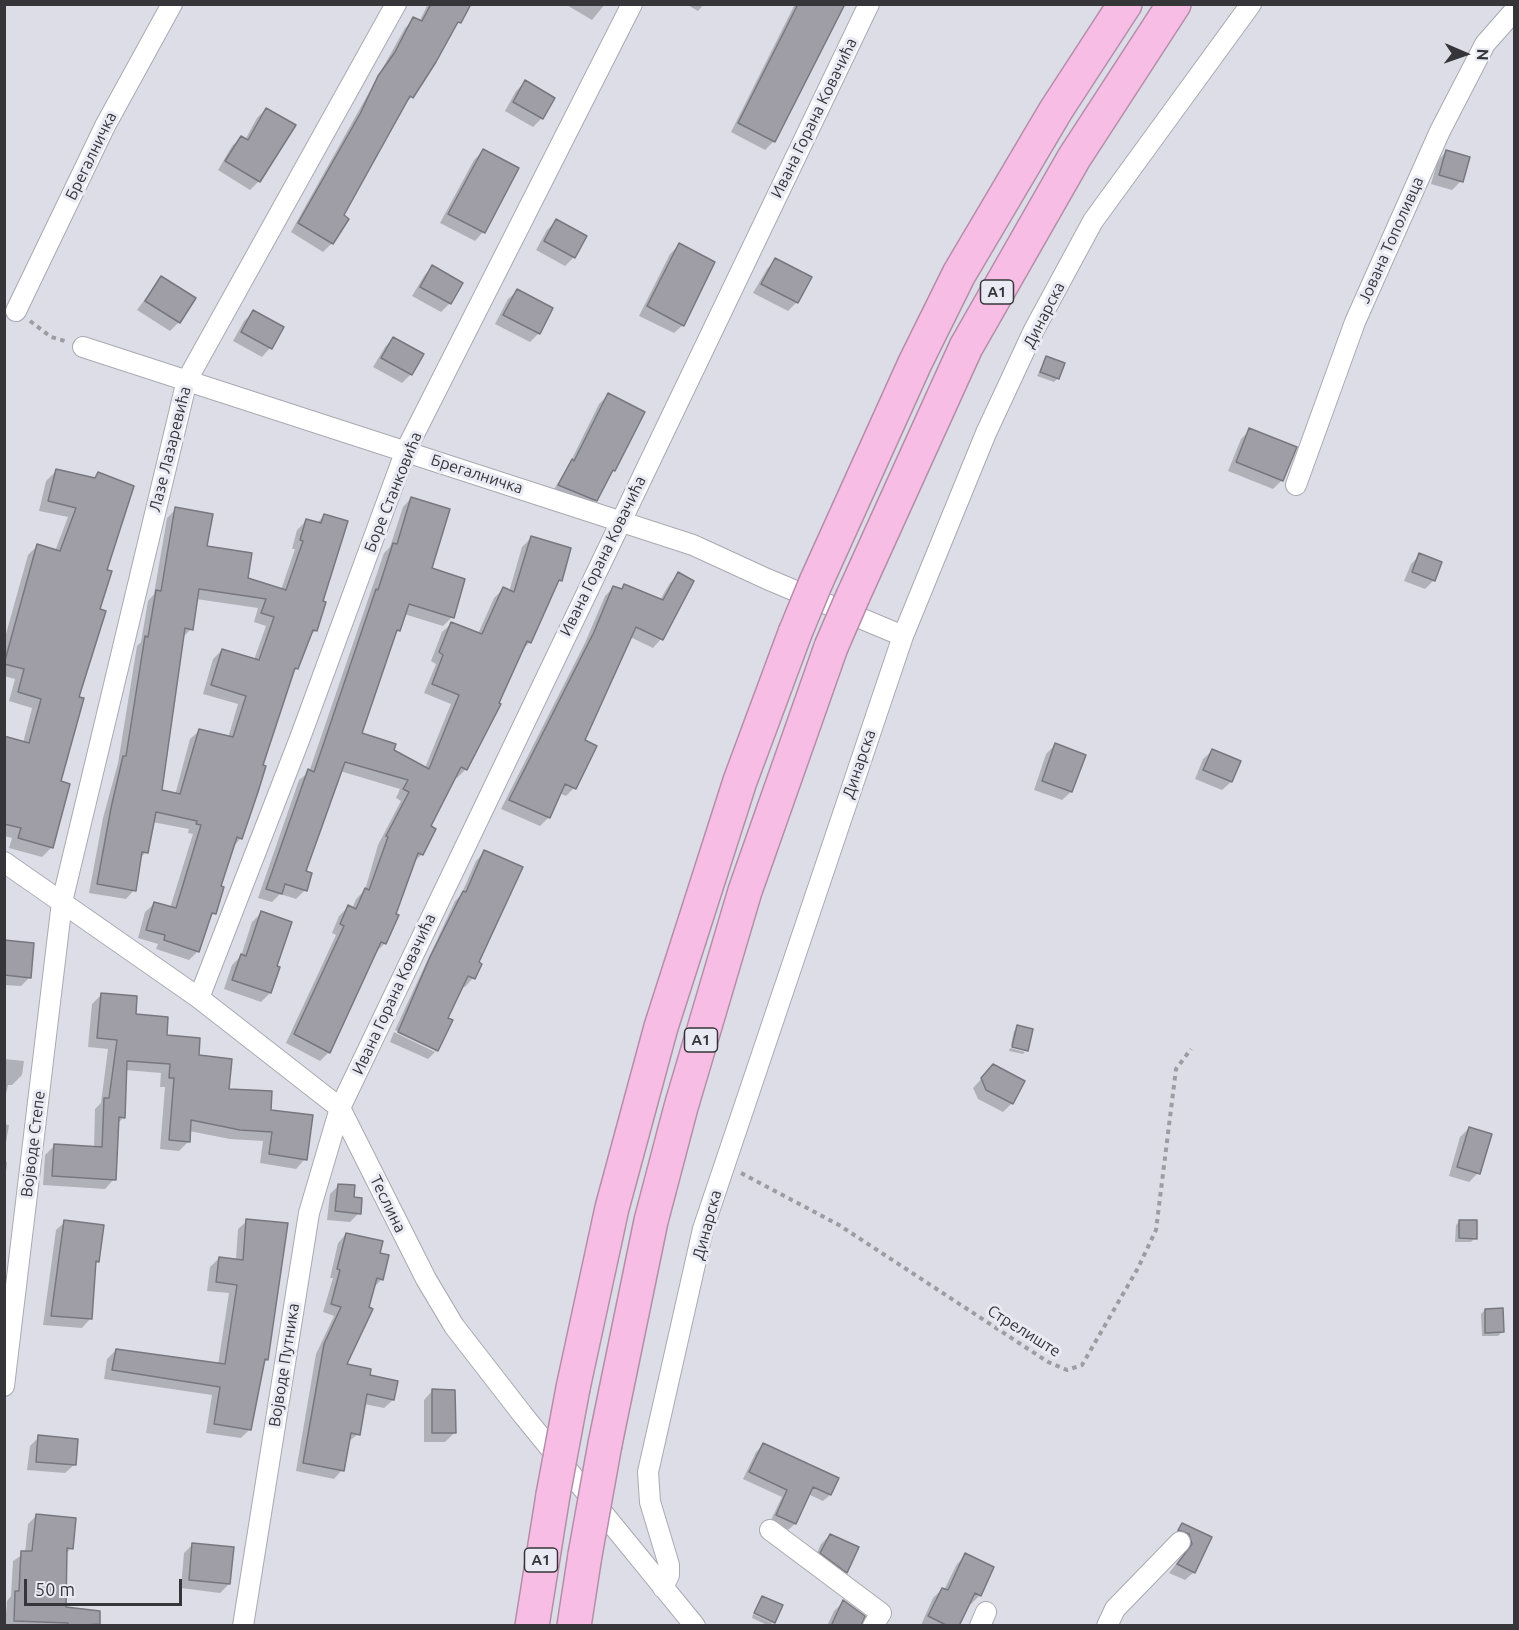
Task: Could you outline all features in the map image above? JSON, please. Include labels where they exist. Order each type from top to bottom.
[{"type":"highway","name":"A1","points":[[532,1626],[573,1388],[612,1208],[661,1027],[740,782],[816,582],[896,404],[959,274],[1056,110],[1125,4]]},
{"type":"highway","name":"A1","points":[[574,1626],[605,1444],[651,1221],[684,1096],[745,891],[831,647],[966,347],[1074,158],[1174,4]]},
{"type":"street","name":"Брегалничка","points":[[16,312],[105,126],[172,4]]},
{"type":"street","name":"Лазе Лазаревића","points":[[62,902],[187,380],[396,4]]},
{"type":"street","name":"Боре Станковића","points":[[199,998],[300,738],[406,450],[632,4]]},
{"type":"street","name":"Ивана Горана Ковачића","points":[[340,1108],[869,4]]},
{"type":"street","name":"Динарска","points":[[663,1588],[669,1575],[669,1565],[650,1502],[648,1472],[703,1229],[903,636],[986,433],[1035,330],[1093,221],[1251,4]]},
{"type":"street","name":"Јована Тополивца","points":[[1296,484],[1355,322],[1440,131],[1485,44],[1515,10]]},
{"type":"street","name":"Брегалничка","points":[[83,347],[693,545],[903,636]]},
{"type":"street","name":"Теслина","points":[[4,862],[199,998],[340,1108],[426,1279],[454,1326],[509,1398],[693,1623]]},
{"type":"street","name":"Војводе Степе","points":[[4,1386],[62,902]]},
{"type":"street","name":"Војводе Путника","points":[[243,1626],[309,1213],[340,1108]]},
{"type":"street","points":[[770,1530],[881,1613],[873,1626]]},
{"type":"street","points":[[1107,1626],[1115,1609],[1179,1542]]},
{"type":"street","points":[[672,1626],[693,1623]]},
{"type":"path","points":[[16,312],[51,337],[83,347]]},
{"type":"path","name":"Стрелиште","points":[[724,1164],[839,1225],[1048,1362],[1067,1370],[1082,1365],[1108,1316],[1138,1268],[1156,1230],[1176,1069],[1191,1049]]},
{"type":"building","points":[[427,4],[471,4],[413,98],[410,96],[344,215],[349,219],[333,244],[298,223],[360,114],[378,76],[395,52],[413,17],[422,21],[430,6]]},
{"type":"building","points":[[798,4],[845,4],[775,142],[738,123]]},
{"type":"building","points":[[525,80],[555,98],[543,119],[513,102]]},
{"type":"building","points":[[266,108],[296,125],[260,182],[225,161],[241,136],[248,140]]},
{"type":"building","points":[[483,149],[519,168],[485,233],[448,214]]},
{"type":"building","points":[[1446,150],[1470,157],[1463,182],[1439,175]]},
{"type":"building","points":[[556,219],[587,236],[575,258],[544,241]]},
{"type":"building","points":[[679,243],[715,262],[684,326],[647,306]]},
{"type":"building","points":[[775,258],[812,277],[798,303],[761,284]]},
{"type":"building","points":[[432,265],[463,283],[451,304],[420,287]]},
{"type":"building","points":[[161,276],[196,298],[180,323],[145,301]]},
{"type":"building","points":[[517,289],[553,308],[540,334],[503,315]]},
{"type":"building","points":[[253,310],[284,327],[272,349],[241,332]]},
{"type":"building","points":[[393,337],[424,354],[412,375],[381,358]]},
{"type":"building","points":[[1046,356],[1065,363],[1059,379],[1040,372]]},
{"type":"building","points":[[608,393],[645,412],[597,501],[558,485],[572,459],[574,461]]},
{"type":"building","points":[[1249,428],[1297,447],[1283,481],[1236,462]]},
{"type":"building","points":[[56,469],[95,478],[98,472],[134,486],[107,570],[112,571],[100,609],[106,611],[79,697],[84,698],[61,781],[70,784],[53,848],[18,838],[21,828],[4,824],[4,736],[29,743],[41,699],[18,692],[24,669],[4,664],[37,544],[60,551],[76,508],[48,501]]},
{"type":"building","points":[[411,497],[450,509],[432,568],[465,579],[454,618],[409,604],[400,631],[397,630],[362,733],[396,744],[394,750],[429,769],[459,695],[432,684],[443,655],[439,652],[451,622],[482,634],[503,587],[514,592],[531,536],[571,548],[562,581],[559,580],[531,643],[527,641],[499,703],[501,704],[467,770],[461,767],[431,826],[436,829],[423,855],[418,853],[396,914],[399,915],[386,944],[381,942],[330,1053],[294,1034],[344,926],[340,924],[348,905],[356,909],[365,888],[369,890],[388,837],[386,836],[409,792],[403,789],[408,780],[345,762],[306,871],[312,873],[307,891],[285,884],[282,894],[266,889],[308,769],[314,772],[376,589],[378,590],[393,543],[397,544]]},
{"type":"building","points":[[175,507],[213,514],[207,546],[252,553],[248,578],[286,590],[303,541],[300,540],[306,519],[321,523],[324,514],[348,521],[323,601],[326,602],[317,631],[313,630],[298,669],[295,668],[263,765],[266,766],[258,792],[242,839],[237,837],[221,886],[224,887],[216,914],[212,913],[199,952],[164,940],[165,935],[146,930],[154,902],[176,908],[201,825],[196,824],[197,821],[156,812],[148,853],[142,852],[136,891],[97,884],[111,808],[123,756],[126,756],[145,636],[148,637],[156,590],[161,591]],"holes":[[[199,589],[266,599],[261,613],[274,617],[259,660],[222,649],[211,685],[246,696],[233,737],[199,729],[180,794],[162,790],[185,628],[193,630]]]},
{"type":"building","points":[[1419,553],[1442,562],[1435,581],[1412,572]]},
{"type":"building","points":[[678,572],[694,581],[663,640],[636,627],[585,740],[597,746],[576,789],[565,784],[550,818],[509,800],[594,632],[613,586],[622,589],[624,584],[663,600]]},
{"type":"building","points":[[1055,743],[1086,755],[1072,792],[1042,781]]},
{"type":"building","points":[[1212,749],[1241,761],[1232,782],[1203,770]]},
{"type":"building","points":[[484,850],[523,867],[479,962],[482,964],[475,979],[468,976],[448,1018],[453,1020],[438,1051],[398,1032],[430,957],[463,891],[466,892]]},
{"type":"building","points":[[261,911],[292,922],[277,966],[280,967],[271,993],[232,980],[241,954],[246,956]]},
{"type":"building","points":[[4,940],[34,943],[31,978],[4,975]]},
{"type":"building","points":[[101,993],[137,996],[136,1014],[168,1017],[167,1035],[200,1038],[199,1055],[232,1059],[229,1089],[272,1091],[271,1110],[313,1115],[307,1160],[269,1154],[272,1132],[240,1130],[191,1120],[190,1142],[169,1140],[174,1078],[169,1078],[170,1064],[127,1061],[125,1118],[119,1117],[116,1180],[52,1176],[54,1144],[102,1147],[104,1098],[109,1098],[117,1040],[97,1038]]},
{"type":"building","points":[[1017,1025],[1033,1029],[1028,1051],[1012,1047]]},
{"type":"building","points":[[993,1064],[1025,1081],[1013,1104],[986,1090],[981,1078]]},
{"type":"building","points":[[1469,1127],[1492,1134],[1480,1174],[1457,1167]]},
{"type":"building","points":[[338,1184],[355,1185],[354,1197],[362,1198],[361,1214],[335,1211]]},
{"type":"building","points":[[246,1219],[288,1223],[268,1360],[265,1359],[251,1430],[214,1424],[220,1387],[112,1370],[116,1349],[225,1364],[237,1285],[216,1282],[219,1257],[243,1260]]},
{"type":"building","points":[[64,1220],[104,1225],[99,1262],[96,1261],[92,1319],[51,1316]]},
{"type":"building","points":[[1459,1220],[1477,1220],[1477,1239],[1459,1238]]},
{"type":"building","points":[[346,1233],[383,1241],[380,1253],[389,1255],[383,1280],[377,1278],[369,1307],[373,1309],[347,1364],[371,1369],[370,1375],[398,1381],[394,1400],[367,1394],[360,1435],[351,1433],[344,1471],[303,1463],[324,1344],[341,1307],[331,1304]]},
{"type":"building","points":[[1503,1308],[1504,1332],[1485,1333],[1485,1309]]},
{"type":"building","points":[[432,1389],[455,1390],[456,1433],[432,1433]]},
{"type":"building","points":[[38,1435],[78,1439],[76,1465],[36,1462]]},
{"type":"building","points":[[763,1443],[839,1478],[831,1495],[813,1487],[796,1524],[776,1515],[787,1490],[749,1472]]},
{"type":"building","points":[[36,1514],[76,1518],[73,1549],[67,1548],[66,1607],[100,1611],[100,1624],[68,1626],[68,1623],[14,1621],[15,1591],[19,1591],[21,1551],[32,1551]]},
{"type":"building","points":[[1182,1523],[1212,1537],[1195,1573],[1177,1564],[1192,1544],[1189,1534],[1178,1530]]},
{"type":"building","points":[[830,1534],[859,1547],[847,1573],[820,1553]]},
{"type":"building","points":[[192,1543],[234,1547],[230,1584],[189,1580]]},
{"type":"building","points":[[965,1553],[994,1567],[981,1596],[975,1593],[959,1626],[948,1626],[928,1616],[942,1588],[948,1590]]},
{"type":"building","points":[[762,1596],[783,1605],[775,1623],[754,1613]]},
{"type":"building","points":[[843,1600],[865,1616],[861,1626],[831,1626]]}]
